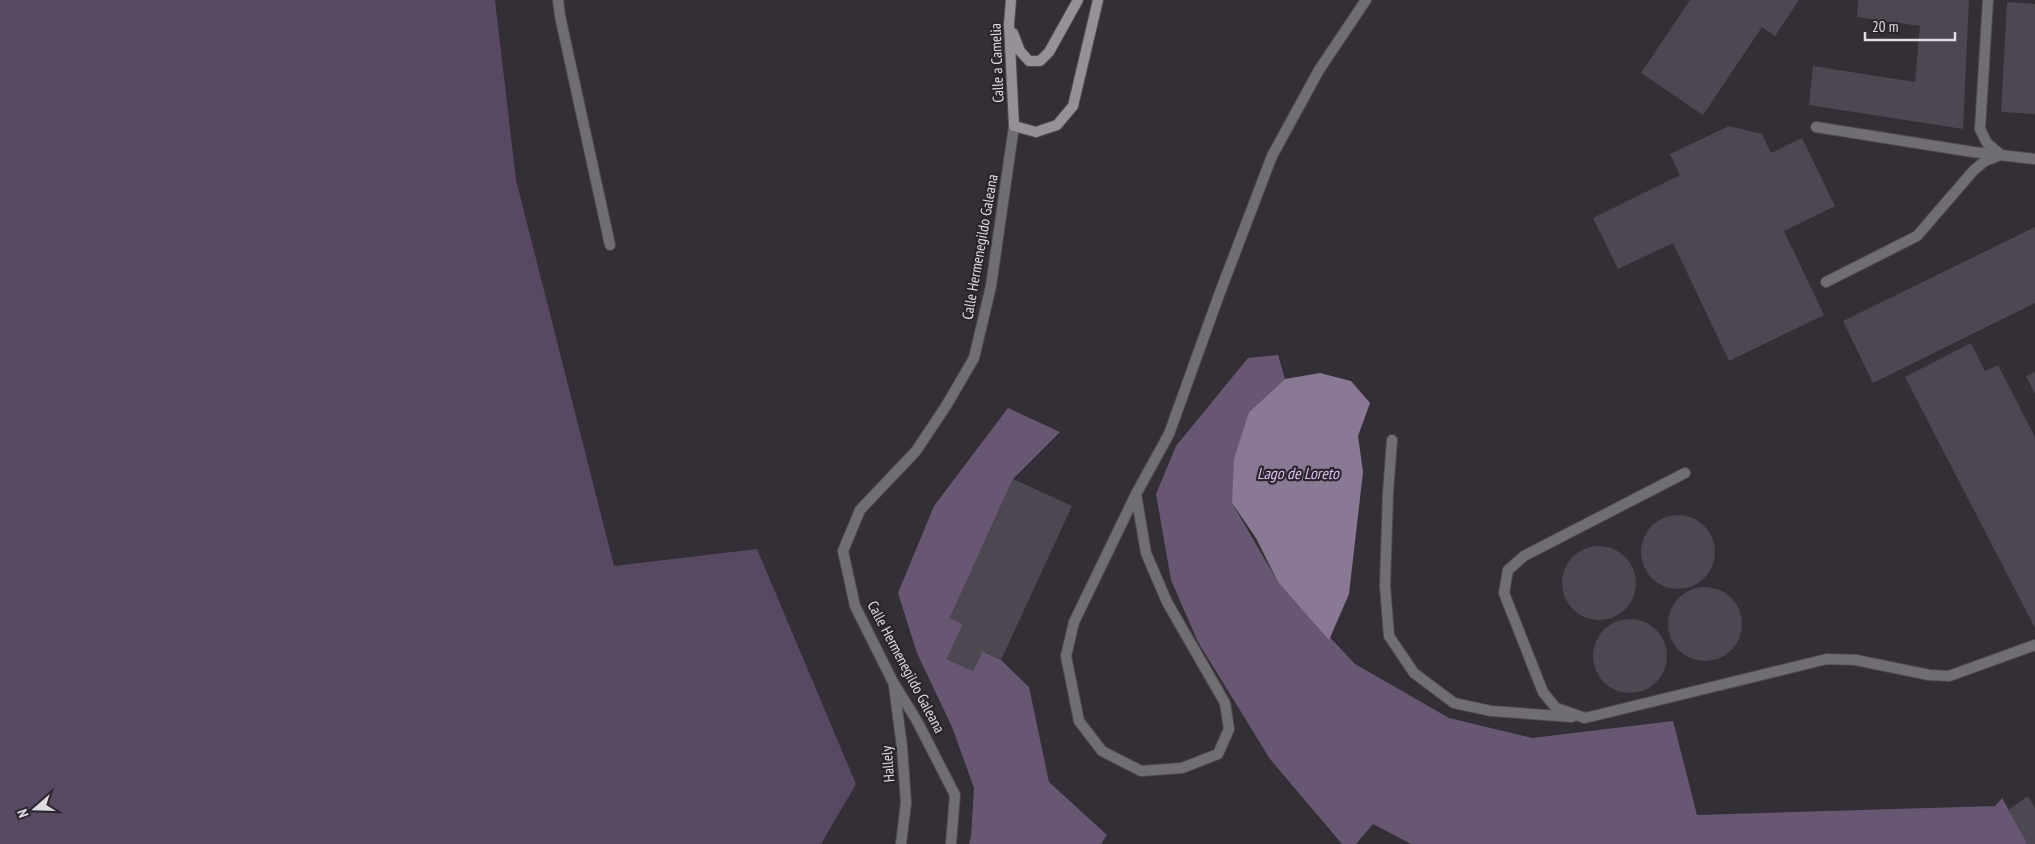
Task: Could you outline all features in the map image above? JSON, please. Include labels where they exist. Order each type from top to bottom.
[{"type":"main road","name":"Calle a Camelia","points":[[1011,0],[1009,24],[1014,126]]},
{"type":"main road","points":[[1009,24],[1020,51],[1029,61],[1040,61],[1049,52],[1078,0]]},
{"type":"main road","points":[[1014,126],[1036,132],[1057,125],[1073,106],[1098,0]]},
{"type":"street","points":[[558,0],[610,245]]},
{"type":"street","points":[[1136,494],[1146,553],[1167,602],[1225,703],[1229,729],[1218,754],[1182,768],[1141,772],[1102,750],[1079,721],[1066,656],[1074,622],[1136,494],[1170,434],[1219,295],[1272,156],[1319,70],[1366,0]]},
{"type":"street","points":[[1988,0],[1980,129],[1986,144],[2001,155]]},
{"type":"street","name":"Calle Hermenegildo Galeana","points":[[951,844],[955,795],[917,721],[893,682],[855,606],[843,551],[860,510],[916,451],[946,406],[974,358],[991,286],[1014,126]]},
{"type":"street","points":[[1816,127],[1973,152],[2035,159]]},
{"type":"street","points":[[1826,282],[1917,236],[1974,170],[1985,161],[2001,155]]},
{"type":"street","points":[[1392,440],[1385,586],[1389,636],[1414,673],[1454,703],[1491,711],[1586,718],[1827,659],[1856,660],[1929,675],[1949,676],[2035,645]]},
{"type":"street","points":[[1586,718],[1556,708],[1543,692],[1504,593],[1508,570],[1524,556],[1685,473]]},
{"type":"street","name":"Hallely","points":[[893,682],[902,747],[906,803],[901,844]]},
{"type":"shaded area","points":[[0,0],[495,0],[516,180],[614,566],[757,549],[856,784],[821,844],[0,844]]},
{"type":"shaded area","points":[[1278,355],[1285,379],[1249,412],[1232,503],[1278,582],[1355,664],[1449,718],[1532,738],[1673,721],[1697,815],[1995,806],[2002,798],[2028,844],[1411,844],[1373,824],[1356,844],[1342,844],[1270,759],[1198,642],[1171,580],[1156,494],[1176,446],[1248,358]]},
{"type":"shaded area","points":[[1008,408],[1060,432],[1013,479],[950,618],[963,624],[947,659],[973,671],[982,651],[1001,660],[1029,687],[1049,782],[1107,835],[1101,844],[969,844],[974,788],[952,727],[917,653],[898,593],[934,506]]},
{"type":"water","name":"Lago de Loreto","points":[[1320,373],[1351,381],[1370,403],[1358,436],[1363,472],[1349,594],[1329,640],[1278,582],[1256,538],[1232,503],[1234,459],[1249,412],[1285,379]]},
{"type":"building","points":[[1690,0],[1799,0],[1775,36],[1762,27],[1703,115],[1641,73]]},
{"type":"building","points":[[1858,0],[1969,0],[1963,129],[1809,105],[1813,66],[1915,82],[1920,26],[1857,17]]},
{"type":"building","points":[[2007,2],[2035,4],[2035,114],[2001,112]]},
{"type":"building","points":[[1729,126],[1762,134],[1771,153],[1802,138],[1835,206],[1784,231],[1824,315],[1729,361],[1673,243],[1618,269],[1593,218],[1680,175],[1670,154]]},
{"type":"building","points":[[2035,227],[2035,303],[1873,383],[1843,321]]},
{"type":"building","points":[[1971,343],[1985,371],[1998,365],[2035,437],[2035,628],[1905,377]]},
{"type":"building","points":[[2035,372],[2035,394],[2026,376]]},
{"type":"building","points":[[1013,479],[1072,506],[1001,660],[982,651],[973,671],[947,659],[963,624],[950,618]]},
{"type":"building","points":[[1678,515],[1692,518],[1704,526],[1712,538],[1715,552],[1712,566],[1704,578],[1692,586],[1678,589],[1664,586],[1652,578],[1644,566],[1641,552],[1644,538],[1652,526],[1664,518]]},
{"type":"building","points":[[1599,546],[1613,549],[1625,557],[1633,569],[1636,583],[1633,597],[1625,609],[1613,617],[1599,620],[1585,617],[1573,609],[1565,597],[1562,583],[1565,569],[1573,557],[1585,549]]},
{"type":"building","points":[[1705,587],[1719,590],[1731,598],[1739,610],[1742,624],[1739,638],[1731,650],[1719,658],[1705,661],[1691,658],[1679,650],[1671,638],[1668,624],[1671,610],[1679,598],[1691,590]]},
{"type":"building","points":[[1630,619],[1644,622],[1656,630],[1664,642],[1667,656],[1664,670],[1656,682],[1644,690],[1630,693],[1616,690],[1604,682],[1596,670],[1593,656],[1596,642],[1604,630],[1616,622]]},
{"type":"building","points":[[2028,796],[2035,808],[2035,844],[2028,844],[2008,810]]}]
